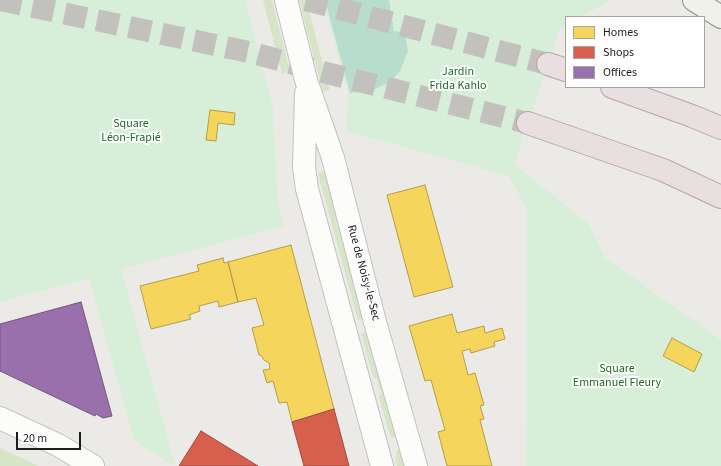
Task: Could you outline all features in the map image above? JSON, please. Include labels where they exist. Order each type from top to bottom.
[{"type":"highway","points":[[615,88],[721,128]]},
{"type":"highway","points":[[528,123],[663,170],[721,197]]},
{"type":"street","name":"Rue de Noisy-le-Sec","points":[[286,0],[306,80],[333,158],[375,322],[416,466]]},
{"type":"street","points":[[694,0],[721,17]]},
{"type":"street","name":"Rue de Noisy-le-Sec","points":[[306,80],[304,167],[307,189],[382,466]]},
{"type":"street","points":[[0,418],[58,445],[93,466]]},
{"type":"green space","name":"Square Léon-Frapié","points":[[0,0],[245,0],[273,107],[277,199],[284,226],[121,269],[175,466],[134,440],[89,278],[0,302]]},
{"type":"green space","points":[[263,0],[272,0],[290,71],[282,74]]},
{"type":"green space","points":[[299,0],[306,0],[330,90],[323,92]]},
{"type":"green space","points":[[323,0],[611,0],[582,16],[565,16],[565,26],[560,28],[514,164],[588,223],[605,258],[721,340],[721,466],[526,466],[527,209],[509,176],[347,131],[348,93]]},
{"type":"green space","points":[[325,0],[389,0],[394,31],[403,32],[408,51],[400,71],[390,82],[371,91],[350,93]]},
{"type":"green space","points":[[328,169],[368,317],[358,320],[318,174]]},
{"type":"green space","points":[[371,330],[399,434],[393,437],[390,436],[379,397],[381,393],[377,380],[373,377],[361,334]]},
{"type":"green space","points":[[0,448],[38,466],[0,466]]},
{"type":"green space","points":[[403,448],[408,466],[397,466],[395,458],[396,451]]},
{"type":"building: Homes","points":[[210,110],[235,113],[234,125],[218,123],[216,141],[206,140]]},
{"type":"building: Homes","points":[[425,185],[453,287],[414,297],[387,195]]},
{"type":"building: Homes","points":[[291,245],[334,409],[292,422],[287,402],[279,403],[273,381],[267,383],[263,370],[270,369],[269,363],[264,360],[261,355],[259,355],[252,328],[264,325],[256,298],[238,302],[228,262]]},
{"type":"building: Homes","points":[[223,258],[224,263],[228,262],[238,302],[219,307],[218,301],[199,306],[200,311],[189,315],[191,319],[151,329],[140,286],[199,271],[197,265]]},
{"type":"building: Homes","points":[[452,314],[457,333],[484,326],[485,333],[502,328],[505,339],[494,342],[495,346],[471,353],[470,349],[462,351],[468,375],[475,373],[484,405],[480,406],[484,419],[480,420],[492,466],[447,466],[438,432],[445,430],[431,380],[425,381],[409,326]]},
{"type":"building: Homes","points":[[672,338],[702,354],[694,372],[663,356]]},
{"type":"building: Shops","points":[[334,409],[349,466],[304,466],[292,422]]},
{"type":"building: Shops","points":[[201,431],[258,466],[179,466]]},
{"type":"building: Offices","points":[[81,302],[112,416],[103,418],[96,414],[95,416],[0,371],[0,324]]},
{"type":"tunnel","points":[[0,0],[249,52],[528,123]]},
{"type":"tunnel","points":[[306,0],[548,64]]},
{"type":"park label","name":"Jardin Frida Kahlo","points":[[458,79]]},
{"type":"park label","name":"Square Emmanuel Fleury","points":[[617,376]]}]
